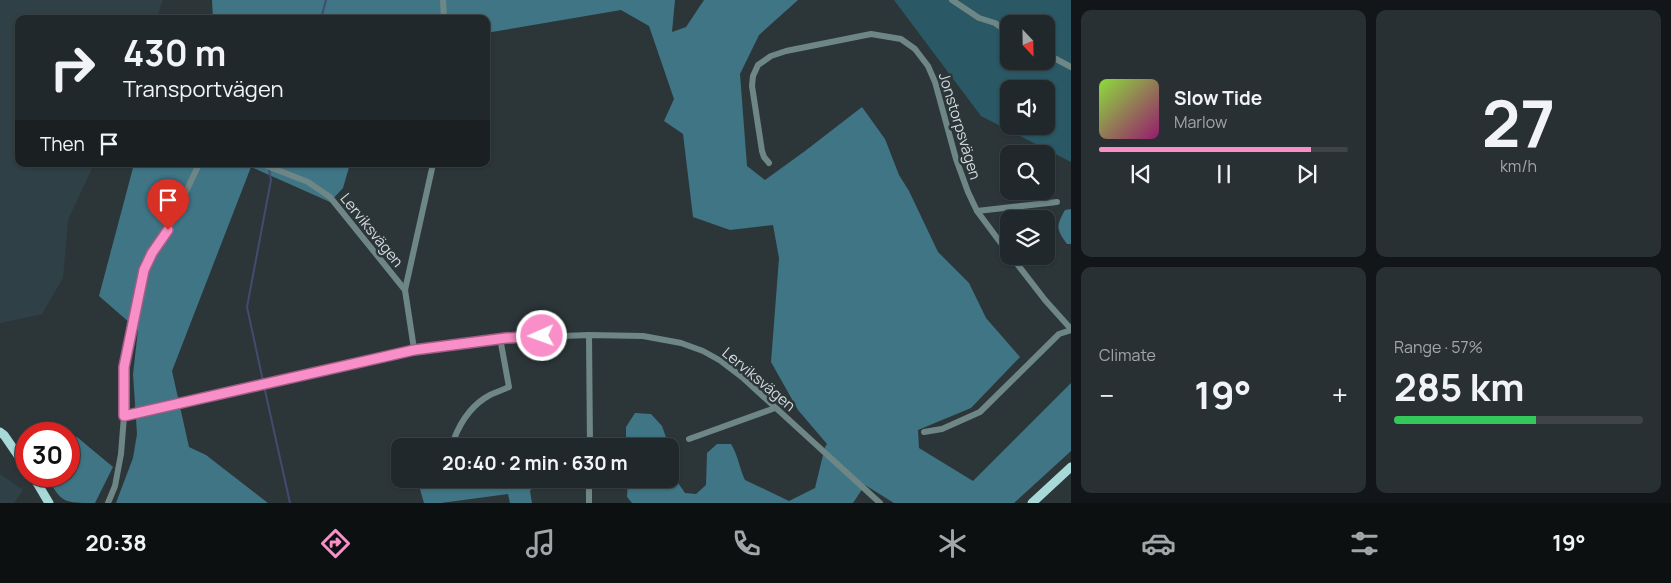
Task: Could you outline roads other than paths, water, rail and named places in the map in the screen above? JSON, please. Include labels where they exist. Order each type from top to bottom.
[{"type":"main road","points":[[0,432],[15,451]]},
{"type":"main road","points":[[1032,503],[1071,467]]},
{"type":"main road","points":[[40,487],[49,503]]},
{"type":"street","points":[[443,0],[444,15]]},
{"type":"street","points":[[952,0],[979,18],[1000,27]]},
{"type":"street","name":"Jonstorpsvägen","points":[[769,162],[764,157],[762,150],[752,86],[753,76],[758,65],[771,56],[786,51],[871,34],[901,39],[915,49],[928,66],[935,82],[956,159],[976,211],[1000,242]]},
{"type":"street","points":[[1055,59],[1071,67]]},
{"type":"street","points":[[108,503],[121,454],[124,416],[124,367],[144,270],[152,253],[168,230],[198,167]]},
{"type":"street","name":"Lerviksvägen","points":[[270,167],[308,182],[330,197],[405,290]]},
{"type":"street","name":"Lerviksvägen","points":[[414,350],[405,290],[432,167]]},
{"type":"street","points":[[976,211],[1057,202]]},
{"type":"street","name":"Jonstorpsvägen","points":[[924,432],[942,430],[980,412],[1059,334],[1071,330],[1018,265]]},
{"type":"street","points":[[589,335],[590,438]]},
{"type":"street","name":"Lerviksvägen","points":[[124,416],[414,350],[500,338],[589,335],[643,336],[681,343],[721,360],[880,503]]},
{"type":"street","points":[[454,438],[459,426],[468,413],[490,395],[509,387],[500,338]]},
{"type":"street","points":[[689,439],[775,408]]},
{"type":"street","points":[[588,503],[589,488]]},
{"type":"waterway","points":[[322,15],[326,0]]},
{"type":"waterway","points":[[263,381],[247,307],[271,180],[269,170]]},
{"type":"waterway","points":[[264,386],[290,503]]}]
